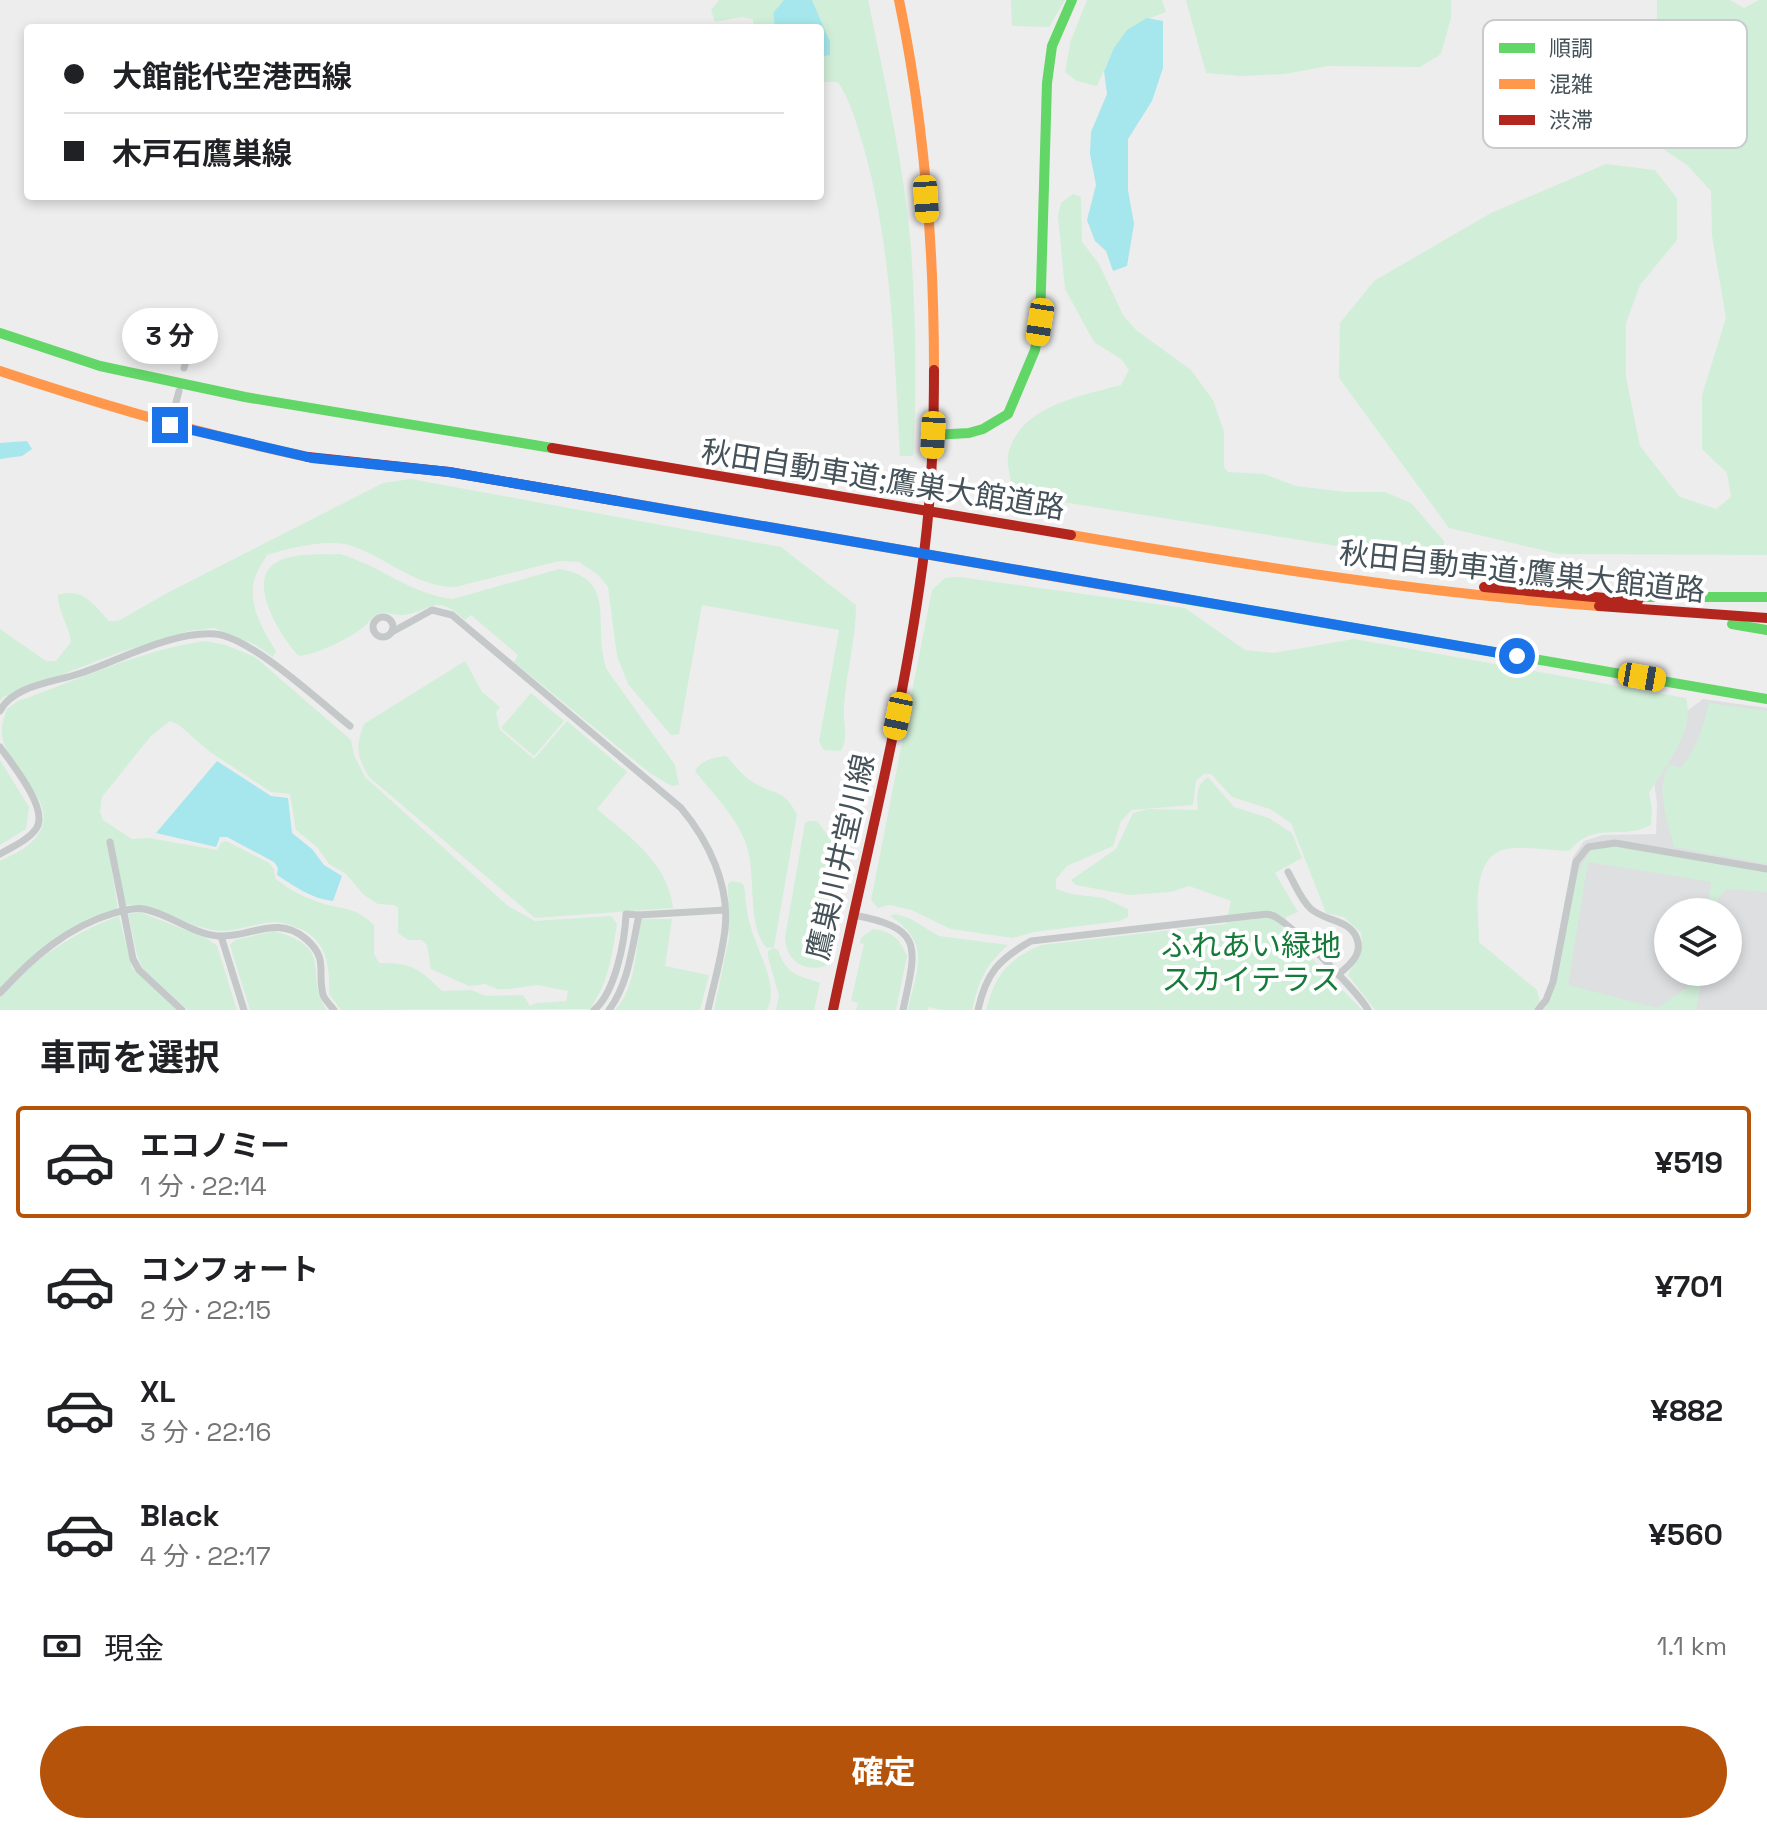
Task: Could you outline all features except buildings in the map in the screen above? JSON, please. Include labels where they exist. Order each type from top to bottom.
[{"type":"main road","name":"鷹巣川井堂川線","points":[[833,1010],[898,716],[931,489],[932,262],[915,95],[899,0]]},
{"type":"main road","points":[[933,435],[969,433],[983,429],[1008,414],[1035,350],[1041,293],[1047,83],[1052,46],[1072,0]]},
{"type":"main road","name":"秋田自動車道;鷹巣大館道路","points":[[0,323],[83,351],[152,369],[322,403],[1258,557],[1570,600],[1767,609]]},
{"type":"main road","name":"秋田自動車道;鷹巣大館道路","points":[[0,333],[60,354],[188,387],[1260,567],[1767,618]]},
{"type":"main road","points":[[0,371],[170,425],[312,458],[449,472],[1767,699]]},
{"type":"main road","points":[[1570,600],[1767,597]]},
{"type":"main road","points":[[1570,600],[1767,630]]},
{"type":"street","points":[[184,368],[187,357]]},
{"type":"street","points":[[170,425],[179,391]]},
{"type":"street","points":[[392,632],[432,610],[452,615],[681,808],[694,823],[714,861],[725,910],[725,928],[708,1010]]},
{"type":"street","points":[[0,711],[13,696],[31,689],[163,642],[216,634],[238,641],[257,653],[350,726]]},
{"type":"street","points":[[0,747],[29,789],[40,814],[38,826],[26,839],[0,854]]},
{"type":"street","points":[[110,842],[133,959],[139,970],[182,1010]]},
{"type":"street","points":[[1538,1010],[1553,982],[1576,862],[1588,847],[1615,843],[1767,869]]},
{"type":"street","points":[[1288,872],[1312,910],[1349,926],[1356,935],[1359,946],[1356,957],[1338,975]]},
{"type":"street","points":[[0,993],[27,964],[64,936],[91,920],[140,907],[205,934],[221,936],[276,926],[292,930],[305,938],[323,962],[323,995],[334,1010]]},
{"type":"street","points":[[594,1010],[609,989],[626,914],[725,910]]},
{"type":"street","points":[[609,1010],[625,981],[639,915]]},
{"type":"street","points":[[853,915],[892,924],[900,929],[910,944],[914,953],[903,1010]]},
{"type":"street","points":[[978,1010],[987,980],[996,965],[1008,953],[1031,941],[1249,915],[1271,915],[1286,924],[1364,1002],[1368,1010]]},
{"type":"street","points":[[221,936],[244,1010]]},
{"type":"shaded area","points":[[1703,699],[1767,708],[1767,1010],[1655,1010],[1549,985],[1573,857],[1584,841],[1603,835],[1656,834],[1654,781],[1683,714]]},
{"type":"green space","points":[[719,0],[784,0],[773,13],[774,24],[754,24],[753,19],[741,17],[715,22],[711,10]]},
{"type":"green space","points":[[812,0],[868,0],[908,217],[914,300],[913,456],[900,456],[890,299],[873,183],[843,90],[838,82],[824,82],[824,56],[830,55],[830,43]]},
{"type":"green space","points":[[1011,0],[1065,0],[1049,27],[1012,26]]},
{"type":"green space","points":[[1087,0],[1162,0],[1166,12],[1138,24],[1121,39],[1097,86],[1077,81],[1065,72],[1071,40]]},
{"type":"green space","points":[[1186,0],[1451,0],[1451,18],[1441,54],[1420,67],[1328,66],[1285,74],[1241,76],[1206,73]]},
{"type":"green space","points":[[1657,0],[1730,0],[1744,8],[1759,0],[1767,0],[1767,555],[1559,554],[1449,528],[1339,378],[1340,323],[1374,281],[1491,213],[1606,164],[1655,170],[1677,198],[1677,240],[1640,285],[1626,323],[1626,377],[1640,446],[1680,497],[1716,509],[1731,497],[1727,473],[1702,449],[1702,395],[1726,318],[1712,236],[1711,191],[1687,165],[1662,148],[1747,148],[1747,20],[1657,20]]},
{"type":"green space","points":[[1073,194],[1081,197],[1082,242],[1099,264],[1123,315],[1136,330],[1191,370],[1213,400],[1224,432],[1224,467],[1228,472],[1264,474],[1296,486],[1346,492],[1385,492],[1411,503],[1444,541],[1444,552],[1394,547],[1343,547],[1013,494],[1008,456],[1016,435],[1026,423],[1055,405],[1121,385],[1129,370],[1121,359],[1094,342],[1065,289],[1058,216],[1061,203]]},
{"type":"green space","points":[[411,479],[781,547],[856,605],[844,707],[845,741],[841,751],[824,750],[819,742],[839,630],[702,605],[679,734],[671,735],[628,684],[617,656],[608,587],[597,574],[579,562],[559,561],[455,587],[441,586],[402,571],[365,551],[332,543],[297,547],[267,555],[259,569],[253,597],[266,635],[276,651],[273,657],[256,645],[214,628],[189,631],[118,653],[3,697],[0,702],[0,629],[46,661],[56,661],[71,642],[58,595],[81,595],[109,621],[118,621],[383,483]]},
{"type":"green space","points":[[340,554],[424,592],[453,599],[559,569],[578,574],[597,593],[607,670],[675,765],[679,785],[672,786],[651,774],[514,662],[518,655],[471,615],[465,620],[440,605],[403,615],[381,613],[344,640],[299,656],[284,637],[269,609],[264,582],[268,571],[277,562],[291,557]]},
{"type":"green space","points":[[959,577],[1185,608],[1245,650],[1274,653],[1354,639],[1686,698],[1687,723],[1677,748],[1649,793],[1651,825],[1629,831],[1598,833],[1569,851],[1507,849],[1495,854],[1481,874],[1479,942],[1537,990],[1540,1002],[1533,1010],[1375,1010],[1348,975],[1360,951],[1361,933],[1344,917],[1326,913],[1291,823],[1270,809],[1232,797],[1211,774],[1204,774],[1196,781],[1193,805],[1132,810],[1121,821],[1113,846],[1067,866],[1056,879],[1056,889],[1104,898],[1128,909],[1128,917],[1120,921],[1034,932],[1013,938],[951,929],[911,910],[889,905],[878,908],[871,900],[932,590],[945,578]]},
{"type":"green space","points":[[205,641],[226,645],[255,657],[351,740],[354,755],[365,777],[508,906],[535,921],[611,916],[617,924],[611,957],[602,989],[590,1009],[341,1010],[329,994],[329,974],[321,947],[308,933],[298,928],[274,922],[228,931],[213,930],[190,924],[160,910],[125,905],[113,839],[107,840],[118,909],[84,922],[54,940],[0,988],[0,861],[27,846],[40,832],[44,818],[34,790],[6,749],[2,731],[7,709],[18,701],[110,666]],"holes":[[[170,721],[210,752],[271,792],[290,794],[296,830],[318,848],[329,864],[346,874],[364,895],[378,904],[398,908],[398,933],[408,940],[422,940],[427,945],[431,969],[469,986],[485,984],[497,989],[509,989],[537,985],[568,991],[566,1001],[530,1006],[523,995],[486,996],[471,990],[442,991],[414,968],[379,963],[374,954],[374,925],[367,919],[355,912],[296,893],[275,878],[274,869],[269,863],[226,841],[217,850],[149,838],[132,839],[103,820],[100,812],[102,797],[150,737]]]},
{"type":"green space","points":[[465,661],[482,692],[500,707],[496,713],[500,730],[534,759],[567,721],[627,772],[597,809],[634,840],[655,864],[664,877],[673,908],[535,918],[369,777],[359,752],[364,724]]},
{"type":"green space","points":[[531,693],[564,721],[534,756],[501,728]]},
{"type":"green space","points":[[1709,703],[1767,711],[1767,864],[1674,847],[1664,805],[1665,774],[1669,764],[1680,768],[1691,753]]},
{"type":"green space","points":[[726,756],[752,781],[784,797],[797,815],[774,947],[767,948],[756,927],[751,869],[742,834],[695,771],[713,758]]},
{"type":"green space","points":[[0,760],[29,807],[26,829],[0,845]]},
{"type":"green space","name":"ふれあい緑地 スカイテラス","points":[[1208,777],[1234,807],[1269,818],[1292,833],[1302,858],[1275,873],[1298,912],[1286,917],[1282,928],[1362,1010],[986,1010],[1004,970],[1019,956],[1041,945],[1226,924],[1231,901],[1189,886],[1171,892],[1129,895],[1076,885],[1071,880],[1116,849],[1133,813],[1148,809],[1198,810],[1199,788]]},
{"type":"green space","points":[[817,821],[848,870],[827,965],[812,968],[793,959],[785,938],[805,823]]},
{"type":"green space","points":[[1616,846],[1767,872],[1767,892],[1727,889],[1719,898],[1709,898],[1711,882],[1588,862],[1568,985],[1657,1008],[1689,986],[1700,986],[1696,1010],[1544,1010],[1558,971],[1576,880],[1594,848]]},
{"type":"green space","points":[[731,881],[744,886],[753,934],[769,978],[771,989],[767,1010],[714,1010],[729,938],[728,884]]},
{"type":"green space","points":[[140,912],[208,939],[217,946],[237,1010],[188,1010],[143,969],[128,914]]},
{"type":"green space","points":[[895,914],[909,918],[939,936],[1008,945],[984,974],[972,1010],[929,1007],[927,1010],[908,1010],[917,969],[917,947],[912,936],[890,916]]},
{"type":"green space","points":[[119,916],[132,968],[177,1010],[0,1010],[0,998],[39,960],[69,939]]},
{"type":"green space","points":[[641,919],[672,919],[665,966],[709,975],[700,1010],[615,1010],[631,979]]},
{"type":"green space","points":[[873,929],[894,937],[907,956],[896,1010],[856,1010],[858,1003],[851,1001],[864,944],[860,943],[861,938]]},
{"type":"green space","points":[[274,931],[294,938],[312,954],[320,997],[327,1010],[250,1010],[230,945],[235,940]]},
{"type":"green space","points":[[773,948],[778,950],[785,965],[794,973],[820,983],[814,1010],[776,1010],[779,996],[768,957],[768,951]]},
{"type":"water","points":[[784,0],[812,0],[822,24],[774,24],[773,13]]},
{"type":"water","points":[[1147,18],[1163,21],[1163,68],[1152,101],[1128,139],[1128,190],[1134,224],[1127,266],[1113,271],[1106,251],[1095,241],[1087,220],[1096,185],[1090,154],[1091,132],[1107,94],[1104,71],[1114,48],[1127,30]]},
{"type":"water","points":[[824,28],[830,42],[830,55],[824,56]]},
{"type":"water","points":[[27,441],[32,449],[22,456],[0,459],[0,443]]},
{"type":"water","points":[[217,761],[271,796],[288,798],[292,833],[312,849],[324,865],[342,876],[333,901],[297,888],[277,875],[278,868],[274,862],[227,837],[220,837],[216,847],[156,833]]},
{"type":"traffic: fast","points":[[933,435],[969,433],[983,429],[1008,414],[1035,350],[1040,322],[1047,83],[1052,46],[1072,0]]},
{"type":"traffic: fast","points":[[0,333],[100,366],[245,397],[552,448]]},
{"type":"traffic: fast","points":[[1628,597],[1767,597]]},
{"type":"traffic: fast","points":[[1179,598],[1767,699]]},
{"type":"traffic: fast","points":[[1732,624],[1767,630]]},
{"type":"traffic: slow","points":[[899,0],[915,91],[926,184],[934,370]]},
{"type":"traffic: slow","points":[[0,371],[153,418],[308,457]]},
{"type":"traffic: slow","points":[[618,501],[1179,598]]},
{"type":"traffic: slow","points":[[1071,535],[1334,577],[1466,594],[1599,606]]},
{"type":"traffic: jam","points":[[833,1010],[896,721],[917,604],[929,501],[934,370]]},
{"type":"traffic: jam","points":[[552,448],[1071,535]]},
{"type":"traffic: jam","points":[[308,457],[449,472],[618,501]]},
{"type":"traffic: jam","points":[[1484,587],[1638,601]]},
{"type":"traffic: jam","points":[[1599,606],[1767,618]]},
{"type":"route","points":[[170,425],[312,458],[449,472],[1517,656]]}]
